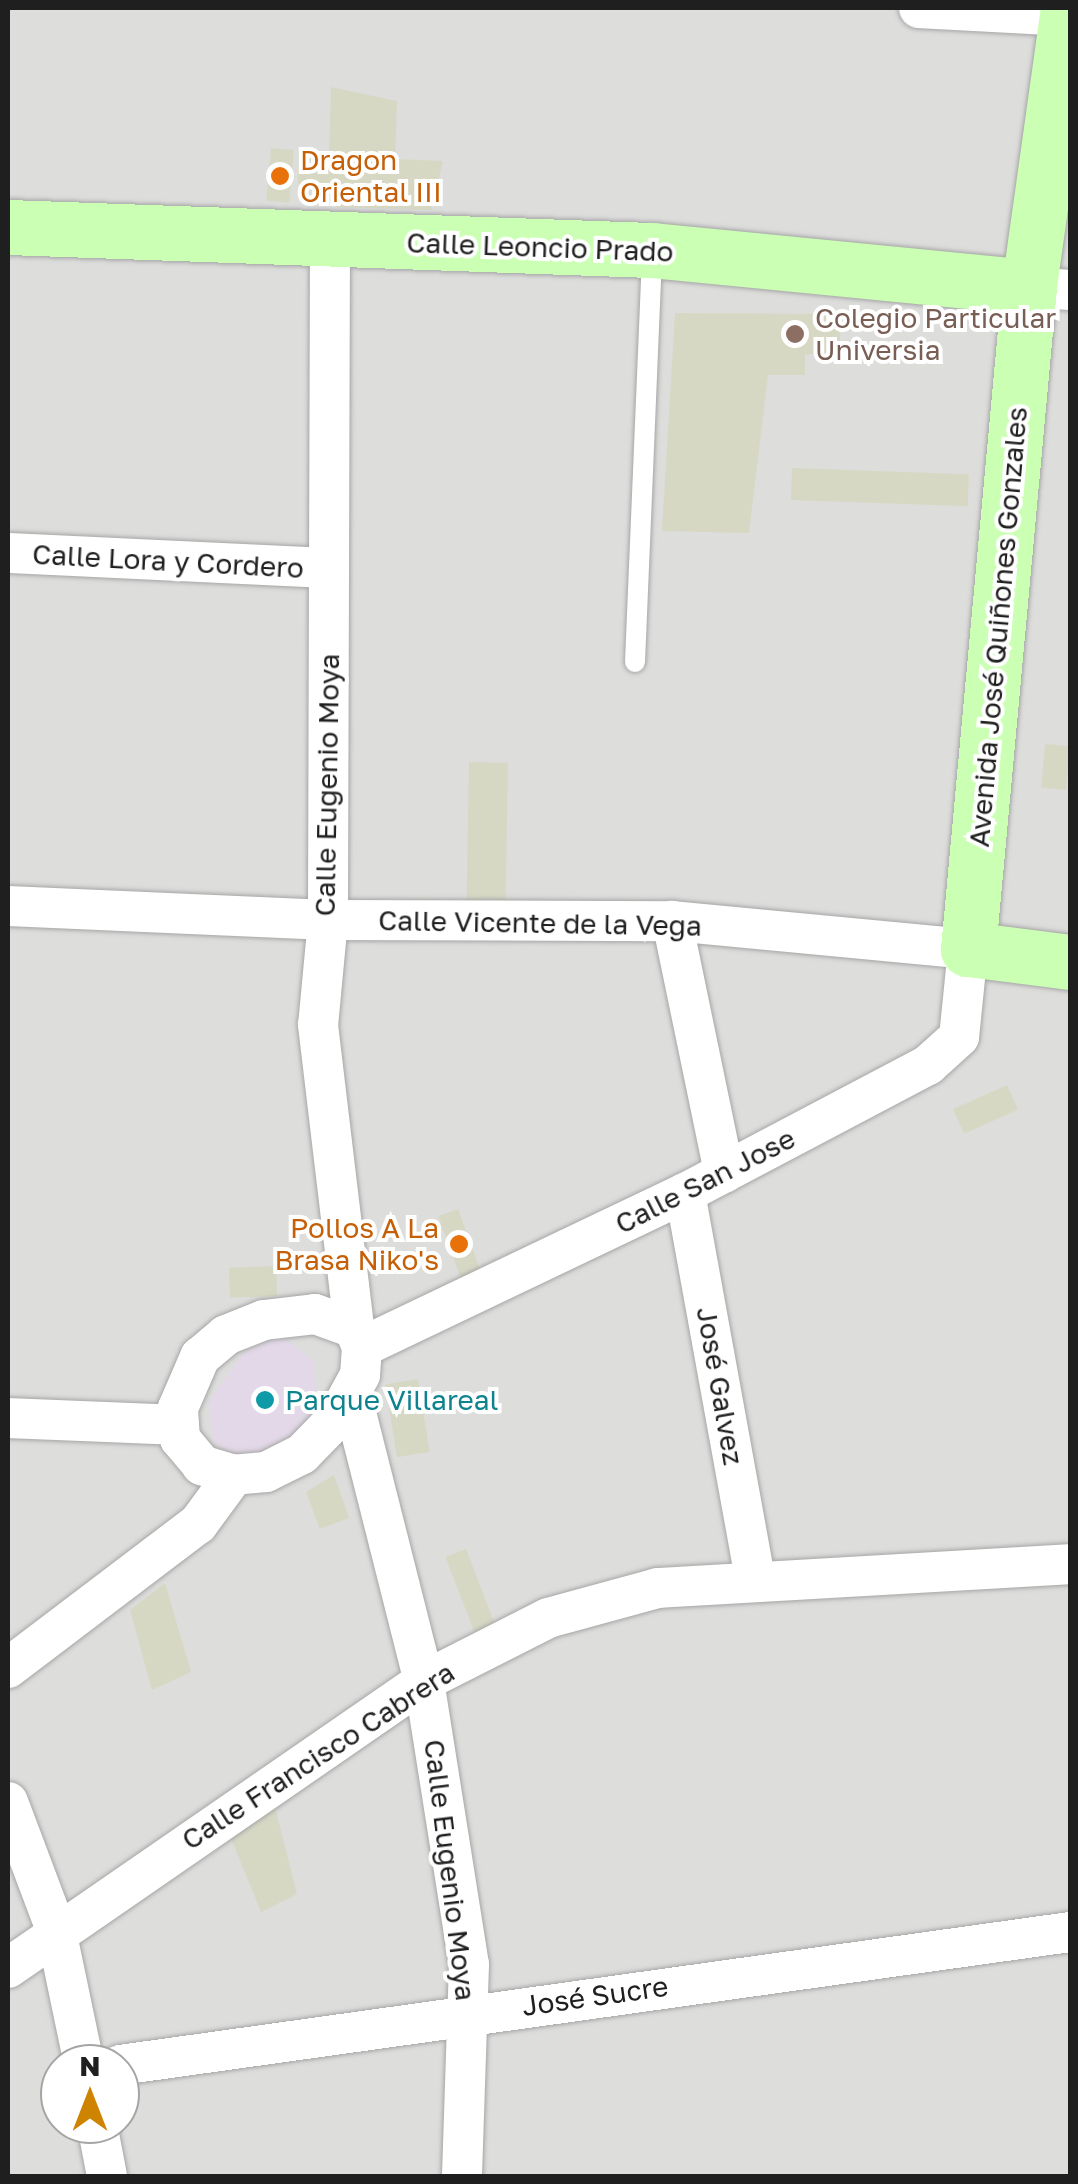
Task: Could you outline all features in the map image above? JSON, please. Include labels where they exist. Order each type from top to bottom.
[{"type":"street","points":[[919,8],[1068,12]]},
{"type":"street","name":"Avenida José Quiñones Gonzales","points":[[968,949],[1050,288],[1068,12]]},
{"type":"street","name":"Calle Leoncio Prado","points":[[8,226],[652,250],[1050,288]]},
{"type":"street","name":"Calle Eugenio Moya","points":[[330,238],[328,920],[318,1026],[358,1338]]},
{"type":"street","name":"Calle Lora y Cordero","points":[[8,553],[329,568]]},
{"type":"street","name":"Calle Vicente de la Vega","points":[[8,906],[328,920],[672,921],[1070,962]]},
{"type":"street","points":[[672,921],[724,1173]]},
{"type":"street","name":"Calle San Jose","points":[[358,1338],[686,1193],[946,1052],[959,1037],[968,949]]},
{"type":"street","name":"José Galvez","points":[[686,1193],[755,1579]]},
{"type":"street","points":[[315,1314],[358,1338],[352,1393],[302,1454],[266,1472],[234,1475],[202,1465],[180,1439],[186,1380],[226,1335],[264,1320],[315,1314]]},
{"type":"street","name":"Calle Eugenio Moya","points":[[352,1393],[424,1681],[469,1964],[462,2176]]},
{"type":"street","points":[[8,1418],[179,1425]]},
{"type":"street","points":[[8,1668],[198,1524],[234,1475]]},
{"type":"street","name":"Calle Francisco Cabrera","points":[[8,1968],[56,1930],[424,1681],[548,1618],[658,1588],[755,1579],[1070,1564]]},
{"type":"street","points":[[8,1802],[56,1930],[80,2044]]},
{"type":"street","name":"José Sucre","points":[[140,2062],[1070,1932]]},
{"type":"street","points":[[101,2144],[108,2176]]},
{"type":"lane","points":[[635,662],[652,250]]},
{"type":"shaded area","points":[[8,8],[1070,8],[1070,2176],[8,2176]]},
{"type":"shaded area","name":"Parque Villareal","points":[[271,1340],[287,1340],[313,1360],[318,1407],[299,1434],[267,1454],[232,1455],[213,1441],[209,1401],[245,1351]]},
{"type":"building","points":[[331,87],[397,101],[395,159],[443,161],[431,210],[336,207],[336,185],[298,184],[298,151],[329,156]]},
{"type":"building","name":"Dragon Oriental III","points":[[271,148],[294,150],[289,203],[266,201]]},
{"type":"building","points":[[675,313],[840,314],[840,354],[805,354],[805,375],[768,375],[749,533],[662,531]]},
{"type":"building","points":[[792,468],[969,474],[968,506],[791,500]]},
{"type":"building","points":[[1045,744],[1070,746],[1066,790],[1041,788]]},
{"type":"building","points":[[469,762],[508,763],[506,901],[467,900]]},
{"type":"building","points":[[1007,1085],[1018,1110],[964,1134],[953,1109]]},
{"type":"building","name":"Pollos A La Brasa Niko's","points":[[458,1209],[481,1271],[461,1278],[438,1216]]},
{"type":"building","points":[[276,1266],[277,1296],[230,1298],[229,1268]]},
{"type":"building","points":[[418,1379],[430,1452],[397,1457],[385,1384]]},
{"type":"building","points":[[334,1475],[349,1518],[320,1529],[306,1492]]},
{"type":"building","points":[[466,1549],[499,1634],[478,1642],[445,1557]]},
{"type":"building","points":[[165,1583],[191,1672],[152,1690],[130,1610]]},
{"type":"building","points":[[274,1803],[297,1894],[261,1912],[230,1836]]},
{"type":"place","name":"Dragon Oriental III","points":[[280,176]]},
{"type":"place","name":"Colegio Particular Universia","points":[[795,334]]},
{"type":"place","name":"Pollos A La Brasa Niko's","points":[[459,1244]]},
{"type":"place","name":"Parque Villareal","points":[[265,1400]]}]
